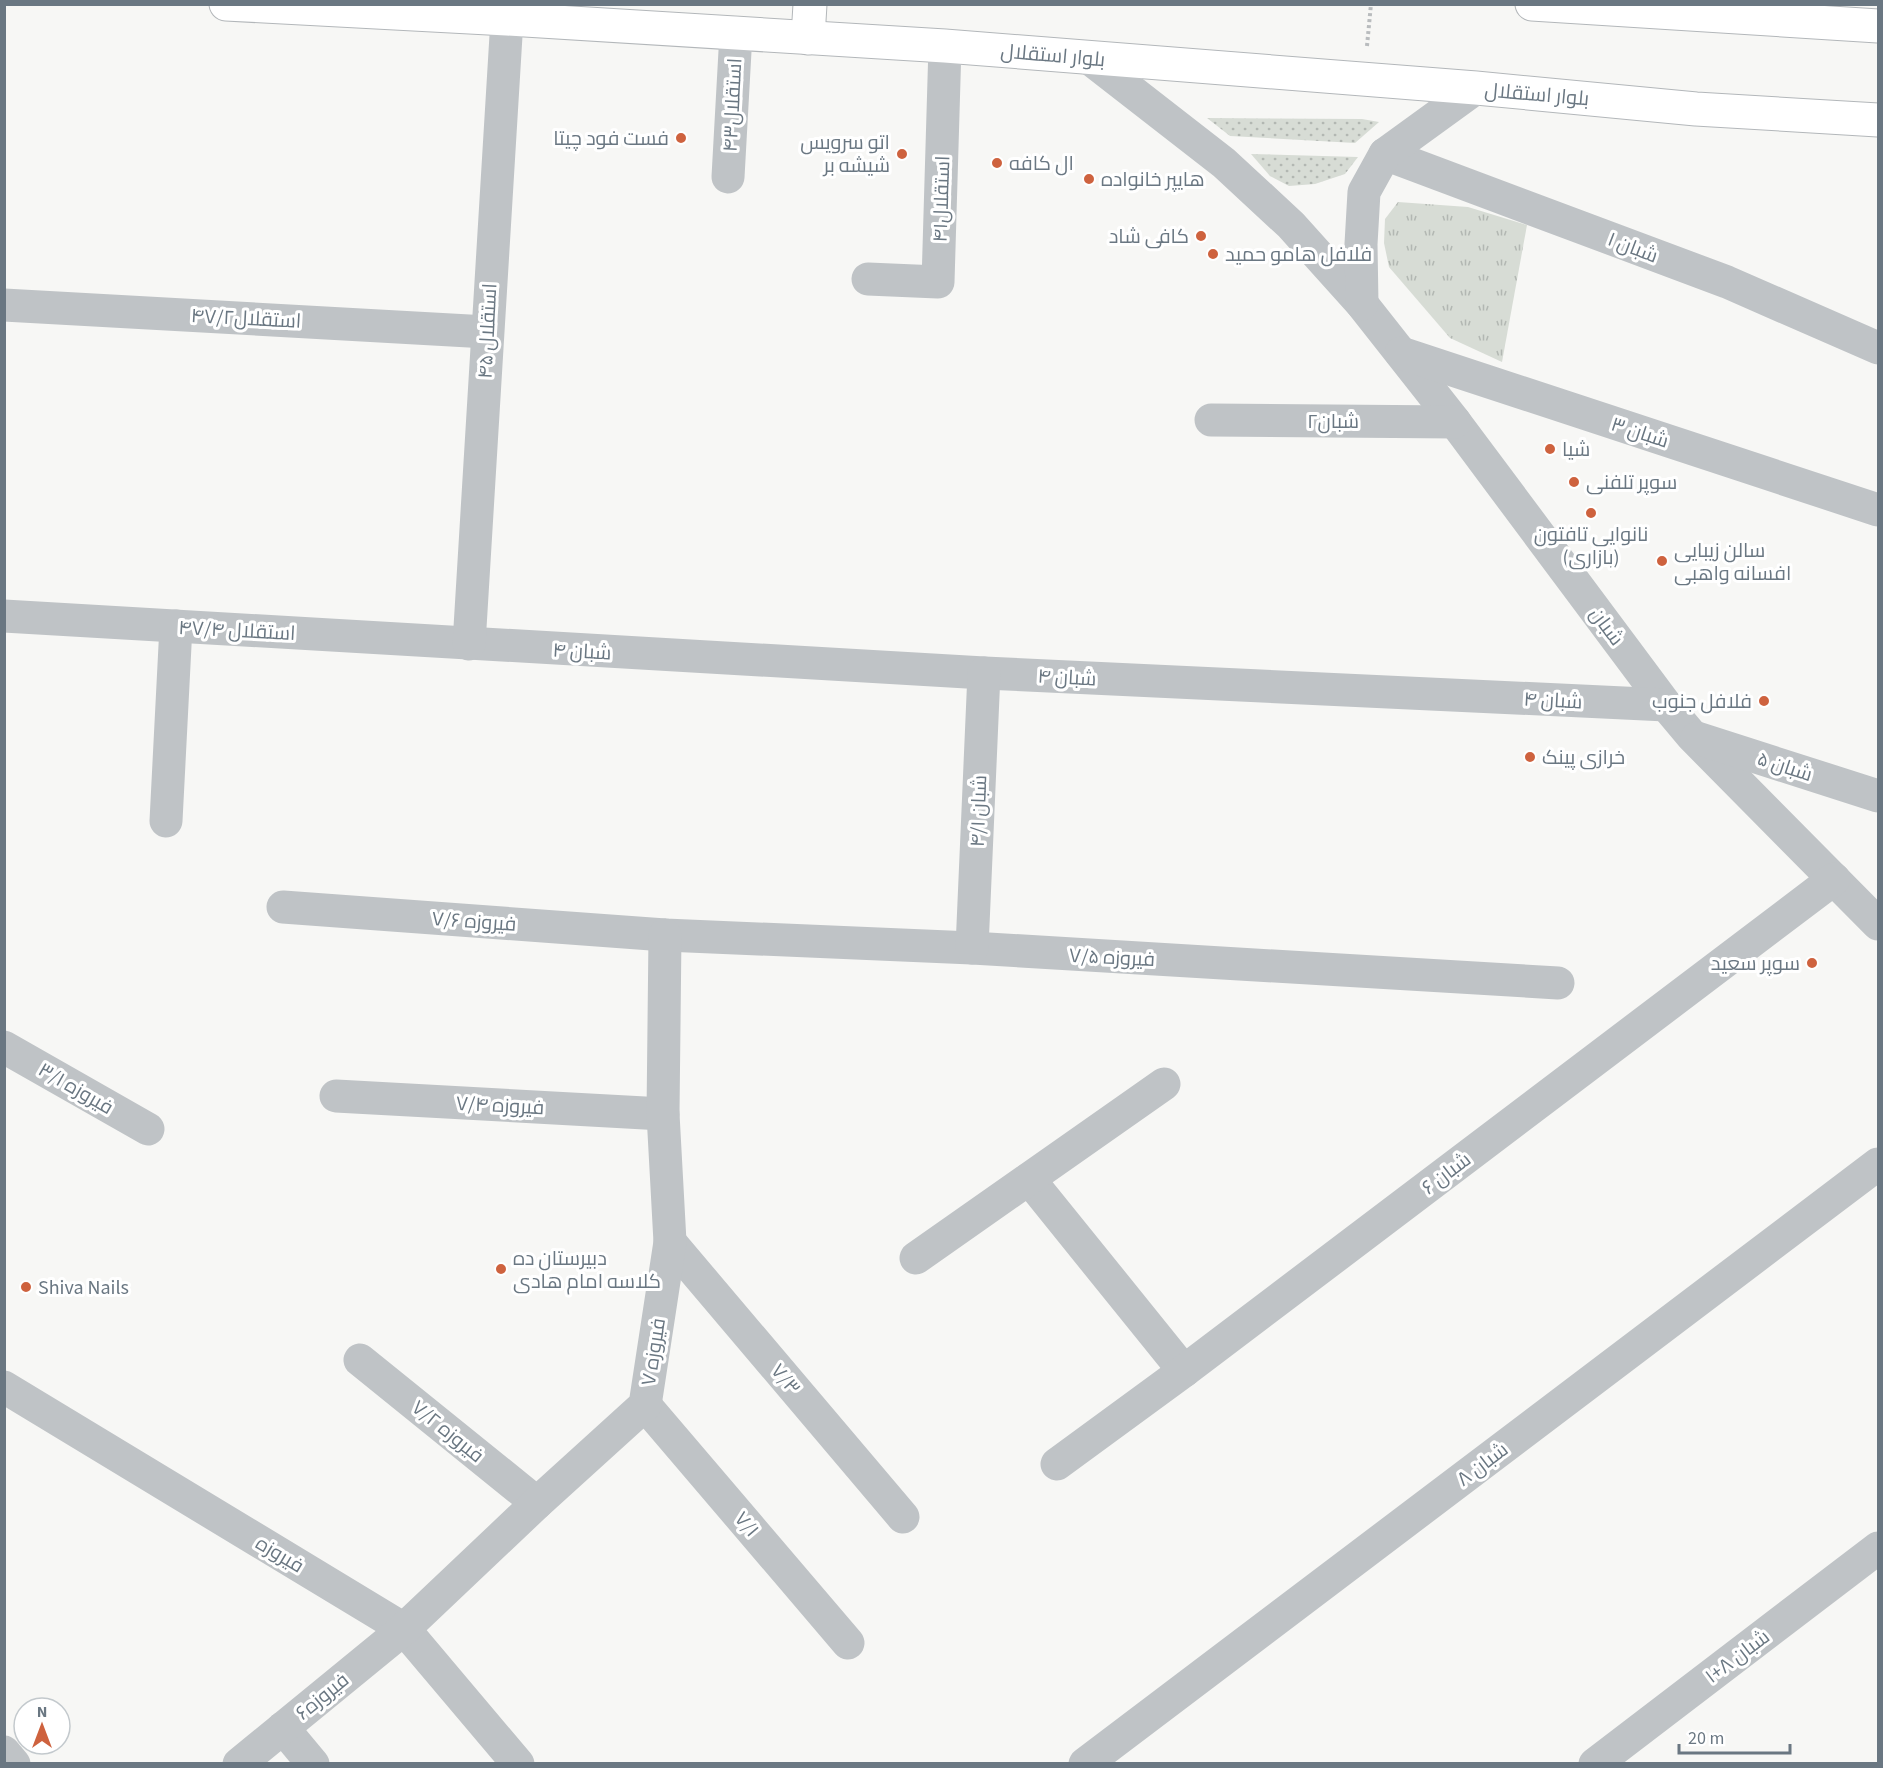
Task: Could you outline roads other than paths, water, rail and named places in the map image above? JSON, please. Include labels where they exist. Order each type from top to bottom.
[{"type":"main road","name":"بلوار استقلال","points":[[226,4],[507,18],[945,46],[1476,88],[1696,109],[1878,120]]},
{"type":"main road","points":[[808,38],[810,4]]},
{"type":"main road","points":[[1532,4],[1878,26]]},
{"type":"street","name":"۴۵ استقلال","points":[[469,644],[507,18]]},
{"type":"street","name":"استقلال۴۳","points":[[728,177],[736,33]]},
{"type":"street","name":"استقلال۴۱","points":[[868,279],[938,282],[945,46]]},
{"type":"street","name":"شبان","points":[[1089,58],[1224,163],[1291,225],[1362,304],[1401,353],[1666,705],[1692,736],[1878,924]]},
{"type":"street","points":[[1362,304],[1360,244],[1364,192],[1385,154],[1476,88]]},
{"type":"street","name":"۱ شبان","points":[[1385,154],[1727,282],[1878,348]]},
{"type":"street","name":"استقلال۴۷/۲","points":[[4,305],[487,332]]},
{"type":"street","name":"۳ شبان","points":[[1401,353],[1878,510]]},
{"type":"street","name":"شبان۲","points":[[1211,420],[1455,422]]},
{"type":"street","name":"۴۷/۴ استقلال","points":[[4,616],[469,644]]},
{"type":"street","points":[[166,821],[176,626]]},
{"type":"street","name":"۴ شبان","points":[[469,644],[984,674],[1666,705]]},
{"type":"street","name":"۴/۱ شبان","points":[[972,948],[984,674]]},
{"type":"street","name":"۵ شبان","points":[[1692,736],[1878,796]]},
{"type":"street","name":"۶ شبان","points":[[1057,1464],[1184,1371],[1834,879]]},
{"type":"street","name":"۷/۶ فیروزه","points":[[283,907],[665,935]]},
{"type":"street","name":"۷/۵ فیروزه","points":[[665,935],[972,948],[1558,984]]},
{"type":"street","name":"۷ فیروزه","points":[[404,1629],[645,1405],[670,1242],[663,1114],[665,935]]},
{"type":"street","name":"۳/۱ فیروزه","points":[[4,1047],[148,1129]]},
{"type":"street","points":[[916,1258],[1164,1084]]},
{"type":"street","name":"۷/۴ فیروزه","points":[[336,1096],[663,1114]]},
{"type":"street","name":"۸ شبان","points":[[1085,1764],[1878,1164]]},
{"type":"street","points":[[1029,1179],[1184,1371]]},
{"type":"street","name":"۷/۳","points":[[670,1242],[903,1517]]},
{"type":"street","name":"۷/۲ فیروزه","points":[[360,1360],[537,1503]]},
{"type":"street","name":"فیروزه","points":[[4,1388],[404,1629],[518,1764]]},
{"type":"street","name":"۷/۱","points":[[645,1405],[848,1643]]},
{"type":"street","name":"۱+۸ شبان","points":[[1595,1764],[1878,1548]]},
{"type":"street","name":"فیروزه۶","points":[[239,1764],[404,1629]]},
{"type":"street","points":[[283,1728],[313,1764]]},
{"type":"street","points":[[4,1752],[14,1764]]},
{"type":"place","name":"فست فود چیتا","points":[[681,138]]},
{"type":"place","name":"اتو سرویس شیشه بر","points":[[902,154]]},
{"type":"place","name":"ال کافه","points":[[997,163]]},
{"type":"place","name":"هایپر خانواده","points":[[1089,179]]},
{"type":"place","name":"کافی شاد","points":[[1201,236]]},
{"type":"place","name":"فلافل هامو حمید","points":[[1213,254]]},
{"type":"place","name":"شیا","points":[[1550,449]]},
{"type":"place","name":"سوپر تلفنی","points":[[1574,482]]},
{"type":"place","name":"نانوایی تافتون (بازاری)","points":[[1591,513]]},
{"type":"place","name":"سالن زیبایی افسانه واهبی","points":[[1662,561]]},
{"type":"place","name":"فلافل جنوب","points":[[1764,701]]},
{"type":"place","name":"خرازی پینک","points":[[1530,757]]},
{"type":"place","name":"سوپر سعید","points":[[1812,963]]},
{"type":"place","name":"دبیرستان ده کلاسه امام هادی","points":[[501,1269]]},
{"type":"place","name":"Shiva Nails","points":[[26,1287]]}]
